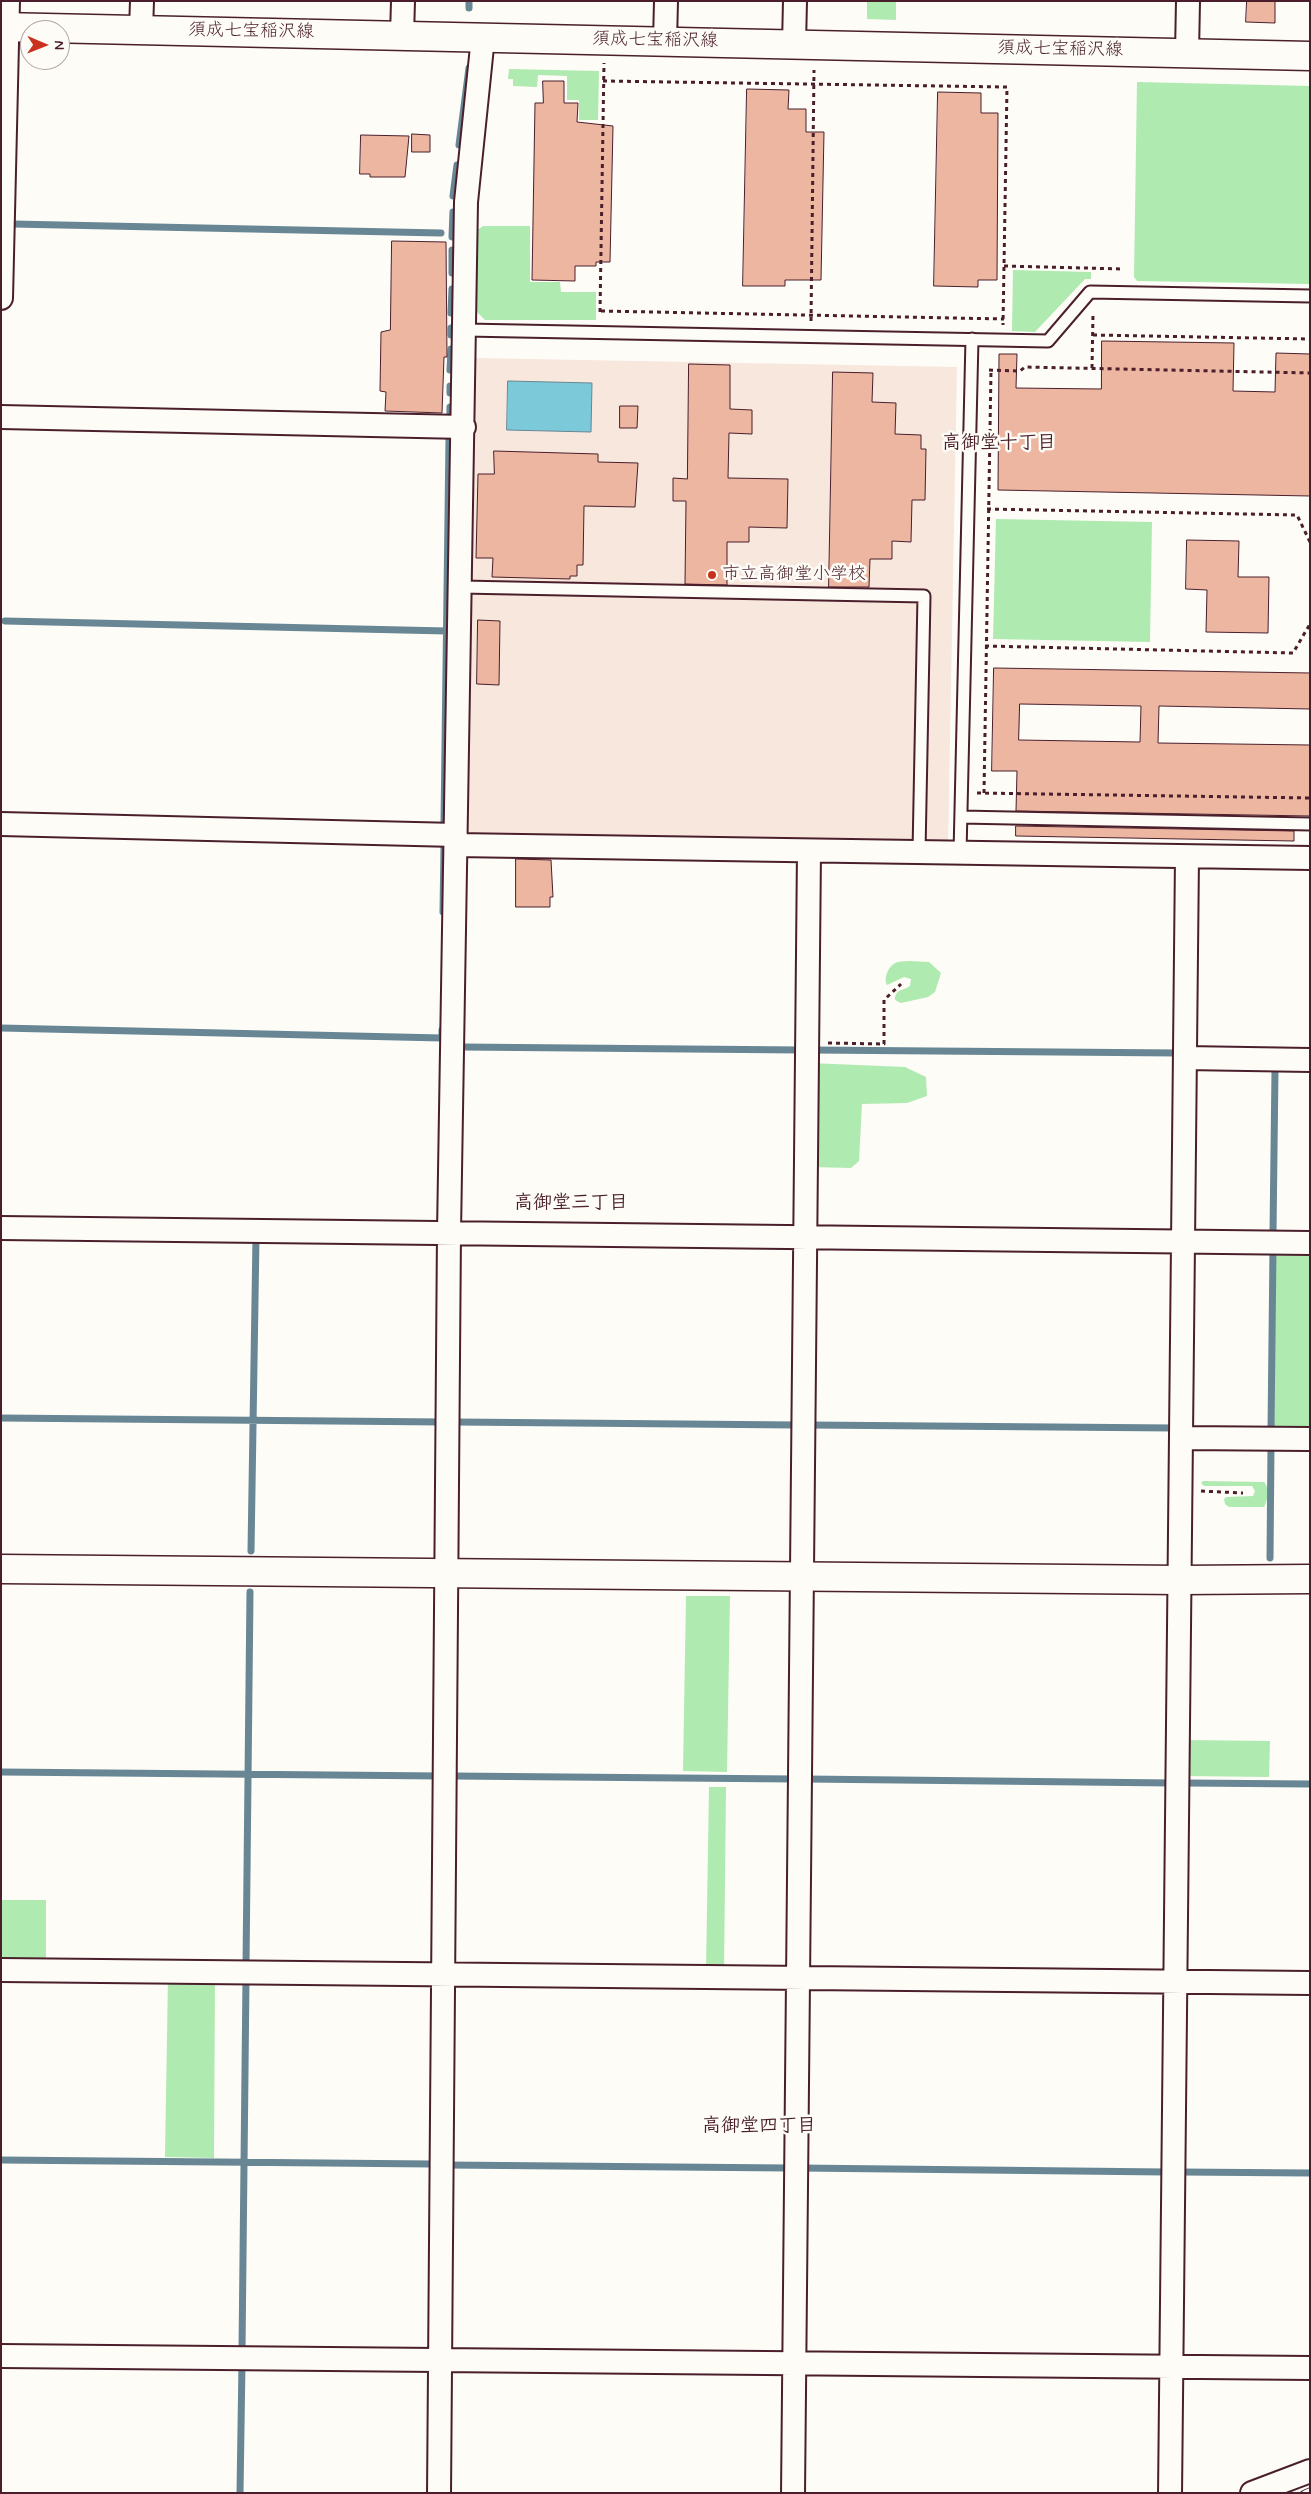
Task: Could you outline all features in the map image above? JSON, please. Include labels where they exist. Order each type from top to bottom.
[{"type":"main road","name":"須成七宝稲沢線","points":[[6,18],[142,30],[1310,56]]},
{"type":"main road","points":[[1,1569],[1180,1580],[1310,1579]]},
{"type":"street","points":[[142,1],[142,30]]},
{"type":"street","points":[[402,36],[403,1]]},
{"type":"street","points":[[665,42],[666,1]]},
{"type":"street","points":[[794,1],[794,44]]},
{"type":"street","points":[[1187,53],[1188,1]]},
{"type":"street","points":[[1,298],[6,18]]},
{"type":"street","points":[[439,2493],[448,1573],[449,1232],[464,427],[466,202],[483,38]]},
{"type":"street","points":[[1,417],[464,427]]},
{"type":"street","points":[[1,824],[809,850],[1310,858]]},
{"type":"street","points":[[793,2493],[795,1978],[802,1577],[809,850]]},
{"type":"street","points":[[1170,2493],[1187,856]]},
{"type":"street","points":[[1185,1058],[1310,1060]]},
{"type":"street","points":[[1,1228],[1310,1242]]},
{"type":"street","points":[[1181,1438],[1310,1439]]},
{"type":"street","points":[[1,1970],[1310,1983]]},
{"type":"street","points":[[1,2356],[1310,2368]]},
{"type":"street","points":[[1252,2493],[1310,2471]]},
{"type":"lane","points":[[465,330],[1048,341],[1090,292],[1310,296]]},
{"type":"lane","points":[[960,853],[972,339]]},
{"type":"lane","points":[[461,588],[924,596],[919,852]]},
{"type":"lane","points":[[960,817],[1310,824]]},
{"type":"path","points":[[600,333],[604,63]]},
{"type":"path","points":[[811,337],[814,67]]},
{"type":"path","points":[[603,81],[1007,87],[1003,340]]},
{"type":"path","points":[[1004,266],[1123,269]]},
{"type":"path","points":[[1092,368],[1094,268]]},
{"type":"path","points":[[600,311],[1004,319]]},
{"type":"path","points":[[1093,335],[1310,339]]},
{"type":"path","points":[[971,370],[1020,371],[1025,367],[1310,373]]},
{"type":"path","points":[[984,793],[991,370]]},
{"type":"path","points":[[968,509],[1297,516],[1310,542]]},
{"type":"path","points":[[965,646],[1293,653],[1310,624]]},
{"type":"path","points":[[961,793],[1310,798]]},
{"type":"path","points":[[807,1043],[884,1044],[884,1000],[901,984]]},
{"type":"path","points":[[1181,1490],[1243,1493]]},
{"type":"shaded area","name":"市立高御堂小学校","points":[[475,358],[957,367],[948,846],[466,837]]},
{"type":"green space","points":[[867,1],[896,1],[896,20],[867,19]]},
{"type":"green space","points":[[509,69],[599,71],[598,120],[579,120],[579,100],[567,100],[567,76],[538,75],[537,87],[513,86],[513,79],[508,79]]},
{"type":"green space","points":[[1137,82],[1310,86],[1310,284],[1137,281],[1134,277]]},
{"type":"green space","points":[[483,226],[530,226],[530,282],[560,282],[561,292],[596,292],[596,320],[485,320],[475,310],[476,231]]},
{"type":"green space","points":[[1013,270],[1091,272],[1091,279],[1085,279],[1035,332],[1012,331]]},
{"type":"green space","points":[[996,519],[1152,522],[1150,642],[993,639]]},
{"type":"green space","points":[[911,961],[929,962],[941,973],[935,992],[928,997],[901,1003],[895,1000],[895,996],[910,986],[911,979],[904,977],[887,985],[886,975],[895,963]]},
{"type":"green space","points":[[810,1063],[905,1067],[926,1077],[927,1096],[907,1103],[862,1104],[859,1161],[851,1168],[810,1167]]},
{"type":"green space","points":[[1276,1247],[1310,1247],[1310,1427],[1274,1426]]},
{"type":"green space","points":[[1203,1481],[1264,1482],[1268,1491],[1267,1501],[1264,1507],[1229,1507],[1225,1504],[1224,1499],[1226,1497],[1253,1496],[1255,1491],[1252,1486],[1204,1486],[1201,1483]]},
{"type":"green space","points":[[686,1596],[730,1596],[727,1772],[683,1771]]},
{"type":"green space","points":[[1185,1740],[1270,1741],[1269,1777],[1185,1776]]},
{"type":"green space","points":[[709,1787],[726,1787],[724,1971],[706,1970]]},
{"type":"green space","points":[[1,1900],[46,1900],[46,1964],[1,1963]]},
{"type":"green space","points":[[168,1977],[215,1978],[214,2158],[165,2157]]},
{"type":"water","points":[[508,381],[592,383],[591,432],[507,430]]},
{"type":"building","points":[[1247,1],[1275,1],[1275,23],[1246,22]]},
{"type":"building","points":[[543,81],[564,81],[564,103],[578,103],[577,122],[613,126],[610,262],[596,262],[596,266],[575,266],[575,281],[532,280],[535,103],[543,103]]},
{"type":"building","points":[[747,89],[789,90],[788,109],[806,109],[806,132],[824,132],[821,280],[785,280],[785,286],[743,286]]},
{"type":"building","points":[[938,92],[981,93],[981,113],[998,113],[997,280],[978,280],[978,287],[934,286]]},
{"type":"building","points":[[412,134],[430,135],[430,152],[412,152]]},
{"type":"building","points":[[361,135],[409,136],[405,177],[370,177],[370,174],[360,174]]},
{"type":"building","points":[[392,241],[446,242],[447,357],[444,357],[442,413],[385,411],[386,392],[380,391],[381,332],[390,330]]},
{"type":"building","points":[[1102,341],[1234,343],[1233,391],[1275,392],[1276,353],[1310,354],[1310,496],[998,490],[999,354],[1017,354],[1016,388],[1101,389]]},
{"type":"building","points":[[689,364],[730,365],[730,409],[752,410],[752,434],[729,433],[728,478],[788,479],[787,528],[749,527],[749,542],[727,542],[727,585],[685,584],[686,501],[673,501],[673,478],[687,479]]},
{"type":"building","points":[[833,372],[873,373],[872,402],[896,403],[895,434],[921,435],[921,449],[926,449],[925,500],[912,500],[911,542],[892,541],[892,559],[870,559],[869,587],[829,587]]},
{"type":"building","points":[[620,406],[638,406],[637,428],[620,428]]},
{"type":"building","points":[[494,451],[598,454],[598,462],[638,463],[635,507],[584,506],[583,565],[577,565],[577,576],[570,576],[570,579],[492,577],[493,558],[476,558],[478,474],[494,474]]},
{"type":"building","points":[[1187,540],[1239,541],[1238,577],[1269,577],[1268,633],[1206,632],[1207,590],[1186,589]]},
{"type":"building","points":[[478,620],[500,621],[499,685],[477,684]]},
{"type":"building","points":[[994,668],[1310,673],[1310,709],[1159,706],[1158,743],[1310,745],[1310,816],[1016,811],[1017,771],[992,771]],"holes":[[[1020,704],[1141,706],[1140,742],[1019,740]]]},
{"type":"building","points":[[1016,826],[1294,831],[1294,841],[1016,836]]},
{"type":"building","points":[[516,859],[551,860],[553,897],[550,897],[550,907],[516,907]]},
{"type":"waterway","points":[[469,1],[469,8]]},
{"type":"waterway","points":[[459,145],[469,68]]},
{"type":"waterway","points":[[453,196],[457,165]]},
{"type":"waterway","points":[[452,237],[453,212]]},
{"type":"waterway","points":[[13,224],[441,233]]},
{"type":"waterway","points":[[452,250],[452,273]]},
{"type":"waterway","points":[[451,313],[452,289]]},
{"type":"waterway","points":[[451,328],[451,335]]},
{"type":"waterway","points":[[450,370],[451,349]]},
{"type":"waterway","points":[[450,386],[450,393]]},
{"type":"waterway","points":[[450,407],[450,416]]},
{"type":"waterway","points":[[444,823],[449,439]]},
{"type":"waterway","points":[[5,621],[447,631]]},
{"type":"waterway","points":[[443,912],[444,847]]},
{"type":"waterway","points":[[1,1028],[442,1038],[442,1030]]},
{"type":"waterway","points":[[461,1047],[800,1050]]},
{"type":"waterway","points":[[812,1050],[1178,1053]]},
{"type":"waterway","points":[[1273,1233],[1275,1070]]},
{"type":"waterway","points":[[251,1551],[256,1237]]},
{"type":"waterway","points":[[1271,1430],[1273,1248]]},
{"type":"waterway","points":[[1,1418],[442,1422]]},
{"type":"waterway","points":[[456,1422],[796,1425]]},
{"type":"waterway","points":[[809,1425],[1174,1428]]},
{"type":"waterway","points":[[1270,1558],[1271,1444]]},
{"type":"waterway","points":[[246,1965],[250,1592]]},
{"type":"waterway","points":[[1,1772],[441,1776]]},
{"type":"waterway","points":[[453,1776],[793,1779]]},
{"type":"waterway","points":[[806,1779],[1172,1783]]},
{"type":"waterway","points":[[1186,1783],[1310,1784]]},
{"type":"waterway","points":[[242,2350],[246,1978]]},
{"type":"waterway","points":[[1,2160],[432,2164]]},
{"type":"waterway","points":[[447,2165],[787,2168]]},
{"type":"waterway","points":[[800,2168],[1165,2172]]},
{"type":"waterway","points":[[1180,2172],[1310,2173]]},
{"type":"waterway","points":[[240,2493],[242,2363]]},
{"type":"railway","points":[[1303,2493],[1310,2490]]},
{"type":"place","name":"市立高御堂小学校","points":[[712,575]]},
{"type":"district","name":"高御堂十丁目","points":[[999,444]]},
{"type":"district","name":"高御堂三丁目","points":[[571,1204]]},
{"type":"district","name":"高御堂四丁目","points":[[759,2127]]}]
